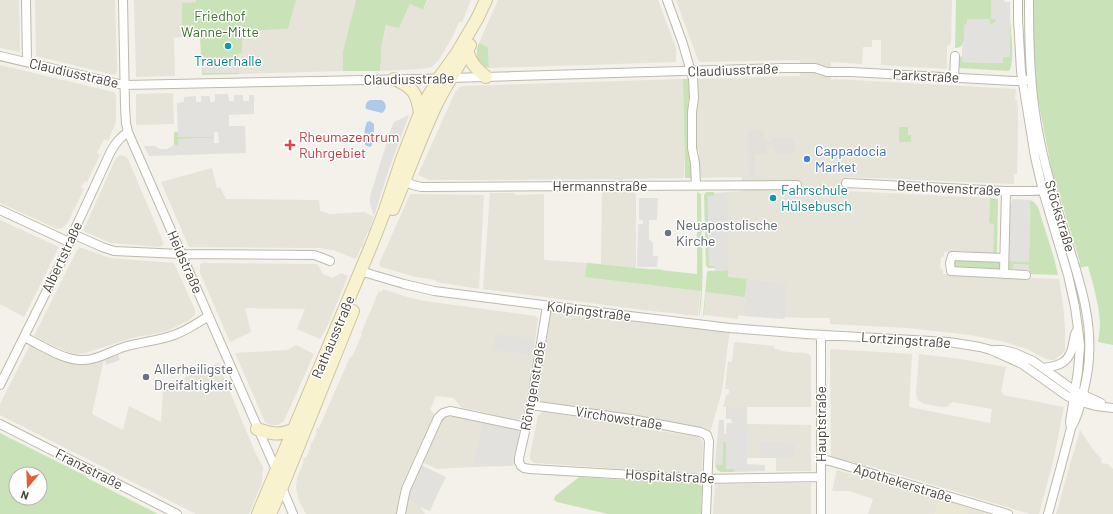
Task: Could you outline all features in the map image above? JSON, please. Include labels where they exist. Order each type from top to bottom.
[{"type":"street","points":[[26,0],[26,62]]},
{"type":"street","name":"Heidstraße","points":[[123,0],[124,85],[126,123],[128,132],[277,472],[293,514]]},
{"type":"street","name":"Rathausstraße","points":[[270,514],[282,487],[364,273],[402,159],[420,113],[429,94],[469,33],[486,0]]},
{"type":"street","name":"Rathausstraße","points":[[258,514],[404,181],[427,123],[467,50],[491,0]]},
{"type":"street","points":[[667,0],[694,79],[692,148],[695,163],[696,186]]},
{"type":"street","name":"Stöckstraße","points":[[1018,0],[1019,42],[1027,81],[1035,157],[1077,272],[1087,320],[1089,355],[1087,378],[1078,397],[1070,422],[1071,428],[1048,514]]},
{"type":"street","name":"Stöckstraße","points":[[1027,81],[1029,0]]},
{"type":"street","points":[[467,50],[470,60],[486,77]]},
{"type":"street","name":"Claudiusstraße","points":[[0,56],[124,85],[452,78],[784,68],[815,68],[821,70]]},
{"type":"street","points":[[954,78],[955,56]]},
{"type":"street","name":"Parkstraße","points":[[821,70],[827,72],[1027,81]]},
{"type":"street","points":[[394,79],[404,83],[412,89],[418,101],[420,113]]},
{"type":"street","name":"Albertstraße","points":[[0,385],[67,250],[71,238],[115,143],[128,132]]},
{"type":"street","name":"Rathausstraße","points":[[402,159],[401,173],[404,181]]},
{"type":"street","name":"Hermannstraße","points":[[404,181],[421,187],[797,186]]},
{"type":"street","name":"Beethovenstraße","points":[[846,183],[1006,191],[1047,190]]},
{"type":"street","name":"Stöckstraße","points":[[1047,190],[1068,275],[1078,327],[1080,346],[1078,397]]},
{"type":"street","points":[[1004,274],[1006,191]]},
{"type":"street","points":[[0,210],[71,238],[109,250],[182,254],[314,255],[330,261]]},
{"type":"street","points":[[1004,258],[952,256],[950,263],[951,271],[1026,275]]},
{"type":"street","name":"Kolpingstraße","points":[[364,273],[424,289],[547,306],[730,328],[821,335]]},
{"type":"street","name":"Röntgenstraße","points":[[521,466],[519,462],[531,405],[547,306]]},
{"type":"street","points":[[24,337],[62,356],[82,360],[102,356],[123,348],[173,336],[209,316]]},
{"type":"street","name":"Stöckstraße","points":[[1043,368],[1057,366],[1065,361],[1071,354],[1078,327]]},
{"type":"street","name":"Lortzingstraße","points":[[821,335],[949,342],[991,350],[1003,350],[1015,353],[1033,361],[1078,397]]},
{"type":"street","name":"Hauptstraße","points":[[821,335],[821,514]]},
{"type":"street","name":"Lortzingstraße","points":[[991,350],[1022,364],[1062,393],[1110,407]]},
{"type":"street","name":"Virchowstraße","points":[[531,405],[631,419],[700,432],[707,435],[709,441],[708,479]]},
{"type":"street","points":[[401,514],[406,489],[438,418],[443,413],[450,411],[526,427]]},
{"type":"street","name":"Franzstraße","points":[[0,424],[177,514]]},
{"type":"street","points":[[257,429],[276,434],[294,429]]},
{"type":"street","name":"Apothekerstraße","points":[[821,459],[1008,514]]},
{"type":"street","name":"Hospitalstraße","points":[[521,466],[530,469],[708,479],[821,477]]},
{"type":"street","points":[[706,514],[708,479]]},
{"type":"shaded area","points":[[0,0],[19,0],[19,52],[0,48]]},
{"type":"shaded area","points":[[35,0],[115,0],[116,74],[114,75],[36,56]]},
{"type":"shaded area","points":[[134,0],[196,0],[196,2],[182,3],[182,37],[174,38],[175,76],[136,77]]},
{"type":"shaded area","points":[[296,0],[356,0],[343,51],[343,71],[239,74],[238,53],[242,53],[242,31],[288,29]]},
{"type":"shaded area","points":[[428,0],[471,0],[462,22],[459,22],[453,36],[440,58],[432,67],[380,71],[381,48],[387,24],[399,28],[410,4],[423,10]]},
{"type":"shaded area","points":[[498,0],[658,0],[676,48],[676,62],[489,68],[488,47],[479,43]]},
{"type":"shaded area","points":[[676,0],[952,0],[951,43],[947,47],[947,69],[881,65],[881,40],[872,40],[872,47],[863,47],[862,64],[831,62],[831,81],[834,79],[1016,89],[1015,100],[1017,100],[1018,108],[1018,139],[1017,174],[1014,174],[1014,184],[846,177],[845,191],[990,198],[989,223],[994,223],[993,255],[944,252],[944,256],[941,258],[940,268],[943,270],[943,274],[1059,279],[1065,328],[1065,350],[1062,354],[1054,360],[1050,360],[1029,350],[1005,342],[970,335],[908,328],[830,324],[830,318],[786,317],[785,283],[747,279],[743,316],[738,315],[738,319],[704,315],[707,284],[728,277],[728,192],[742,191],[742,177],[699,178],[699,151],[696,148],[696,112],[698,109],[697,79],[800,76],[800,60],[701,62],[698,60]]},
{"type":"shaded area","points":[[991,0],[1004,0],[1005,2],[1010,2],[1010,57],[1003,57],[1003,63],[962,62],[964,25],[967,25],[967,19],[990,19],[990,25],[995,23],[996,19],[991,19]]},
{"type":"shaded area","points":[[238,60],[239,73],[203,73],[202,61]]},
{"type":"shaded area","points":[[0,65],[114,92],[116,95],[116,122],[108,141],[104,139],[97,153],[100,155],[87,182],[85,181],[81,188],[84,189],[68,222],[62,228],[57,229],[0,203]]},
{"type":"shaded area","points":[[683,79],[684,178],[622,180],[429,180],[418,175],[456,90],[458,91],[458,88],[463,86]]},
{"type":"shaded area","points":[[173,93],[174,124],[136,125],[136,94]]},
{"type":"shaded area","points":[[215,94],[228,94],[229,101],[234,101],[234,95],[243,95],[243,101],[249,101],[249,95],[254,95],[254,114],[229,115],[229,126],[245,126],[246,153],[149,156],[144,146],[155,146],[160,149],[167,149],[174,145],[178,145],[178,139],[214,138],[214,143],[219,143],[218,132],[214,132],[214,137],[178,137],[177,103],[184,102],[184,97],[196,96],[196,102],[201,102],[201,96],[210,96],[210,102],[213,102],[215,101]]},
{"type":"shaded area","points":[[409,115],[389,169],[374,216],[370,204],[370,196],[392,126],[394,122]]},
{"type":"shaded area","points":[[747,130],[764,130],[765,141],[773,141],[773,137],[794,139],[794,154],[775,154],[773,145],[766,146],[768,154],[755,154],[755,177],[749,177]]},
{"type":"shaded area","points":[[120,155],[125,156],[128,159],[164,244],[160,247],[111,243],[83,231],[116,158]]},
{"type":"shaded area","points":[[212,168],[217,188],[220,187],[226,199],[319,200],[320,211],[330,214],[364,212],[374,217],[370,227],[370,232],[368,231],[363,243],[363,248],[361,247],[356,259],[333,250],[319,248],[189,247],[161,182]]},
{"type":"shaded area","points":[[602,192],[636,192],[636,268],[660,269],[701,285],[698,316],[483,289],[490,193],[515,193],[515,195],[544,194],[544,260],[601,264]]},
{"type":"shaded area","points":[[728,192],[728,270],[715,271],[715,266],[709,266],[708,196],[714,196],[714,193]]},
{"type":"shaded area","points":[[410,194],[484,195],[479,289],[436,282],[436,280],[416,277],[381,267],[379,264]]},
{"type":"shaded area","points":[[639,198],[658,198],[657,220],[649,220],[649,239],[653,243],[653,256],[658,256],[657,267],[637,267],[638,224],[643,224],[643,220],[639,220]]},
{"type":"shaded area","points":[[1012,199],[1030,200],[1029,262],[1008,261],[1009,203],[1012,203]]},
{"type":"shaded area","points":[[0,220],[59,247],[24,317],[0,304]]},
{"type":"shaded area","points":[[80,248],[110,258],[174,263],[195,310],[195,315],[188,321],[167,331],[135,337],[85,353],[75,354],[68,352],[34,336],[77,250]]},
{"type":"shaded area","points":[[202,263],[317,264],[323,274],[332,278],[341,273],[348,276],[328,325],[320,339],[297,329],[305,309],[245,308],[251,332],[230,342],[200,273],[200,265]]},
{"type":"shaded area","points":[[1014,264],[1029,265],[1029,270],[1013,270]]},
{"type":"shaded area","points":[[747,279],[786,283],[786,317],[784,319],[743,316]]},
{"type":"shaded area","points":[[383,289],[425,301],[535,316],[538,318],[531,374],[523,416],[516,420],[489,414],[463,408],[454,398],[436,396],[430,410],[434,415],[402,485],[398,500],[397,514],[306,514],[299,501],[296,488],[297,478],[304,461],[304,457],[306,458],[311,446],[310,445],[317,432],[317,428],[319,428],[350,357],[352,357],[379,291],[382,292]]},
{"type":"shaded area","points":[[547,306],[730,328],[722,391],[711,430],[707,435],[531,405]]},
{"type":"shaded area","points":[[495,334],[534,339],[532,355],[493,350]]},
{"type":"shaded area","points":[[734,343],[774,346],[774,349],[781,351],[809,354],[811,357],[811,407],[723,407],[726,396],[729,393],[729,389],[725,389],[728,361],[732,362]]},
{"type":"shaded area","points":[[30,345],[60,360],[76,364],[85,364],[104,359],[92,414],[123,430],[129,406],[161,422],[163,387],[218,363],[255,452],[263,467],[262,483],[249,514],[196,514],[0,415],[0,404]]},
{"type":"shaded area","points":[[296,345],[314,354],[284,421],[278,425],[271,425],[265,422],[235,353],[287,350]]},
{"type":"shaded area","points":[[830,349],[912,354],[909,407],[990,423],[992,409],[952,402],[947,407],[942,407],[924,404],[919,401],[916,393],[919,354],[1006,367],[1001,392],[1003,392],[1003,395],[1064,407],[1053,462],[1039,514],[1030,514],[867,465],[866,466],[831,456]]},
{"type":"shaded area","points":[[118,354],[120,360],[106,365],[104,359]]},
{"type":"shaded area","points":[[726,407],[747,407],[747,464],[765,465],[765,471],[734,472],[734,469],[726,469],[726,442],[723,442],[722,465],[715,465],[719,420],[724,420],[724,434],[726,434],[727,423],[732,423],[731,419],[726,419]]},
{"type":"shaded area","points":[[542,412],[617,422],[661,432],[699,437],[703,443],[702,470],[697,474],[532,462],[530,454],[538,416]]},
{"type":"shaded area","points":[[451,416],[482,422],[472,467],[437,469],[422,462],[440,423],[445,417]]},
{"type":"shaded area","points":[[482,422],[513,428],[519,431],[520,436],[513,466],[472,467]]},
{"type":"shaded area","points":[[747,424],[811,425],[811,471],[776,471],[776,458],[795,458],[795,444],[761,442],[760,458],[747,458]]},
{"type":"shaded area","points":[[1080,430],[1094,451],[1102,459],[1101,463],[1108,464],[1113,469],[1113,514],[1056,514]]},
{"type":"shaded area","points":[[760,442],[795,443],[795,458],[760,458]]},
{"type":"shaded area","points":[[421,465],[446,477],[430,511],[408,500],[412,485]]},
{"type":"shaded area","points":[[837,470],[940,499],[935,514],[868,514],[873,499],[849,491],[832,491]]},
{"type":"shaded area","points":[[811,483],[811,514],[713,514],[715,484]]},
{"type":"shaded area","points":[[940,499],[969,508],[967,514],[935,514]]},
{"type":"shaded area","points":[[408,500],[420,507],[425,514],[406,514]]},
{"type":"shaded area","points":[[969,508],[988,514],[967,514]]},
{"type":"green space","name":"Friedhof Wanne-Mitte","points":[[196,0],[296,0],[288,29],[242,31],[242,53],[238,53],[239,74],[202,75],[200,37],[182,37],[182,3],[196,2]]},
{"type":"green space","points":[[356,0],[427,0],[423,10],[410,4],[399,28],[386,25],[381,48],[380,71],[343,71],[343,51]]},
{"type":"green space","points":[[956,0],[991,0],[991,19],[997,19],[994,24],[990,25],[989,19],[965,25],[965,36],[963,43],[961,46],[955,48]]},
{"type":"green space","points":[[1033,0],[1113,0],[1113,345],[1098,342],[1100,325],[1097,301],[1092,280],[1088,266],[1079,268],[1078,265],[1080,262],[1052,171],[1032,63]]},
{"type":"green space","points":[[1010,20],[1012,61],[1009,71],[958,68],[958,59],[962,56],[963,62],[1003,63],[1003,57],[1010,57]]},
{"type":"green space","points":[[479,43],[488,47],[489,68],[479,61],[477,51]]},
{"type":"green space","points":[[683,79],[690,79],[691,98],[688,100],[692,178],[685,178]]},
{"type":"green space","points":[[899,127],[908,127],[908,135],[911,135],[911,142],[899,142]]},
{"type":"green space","points":[[174,132],[178,132],[178,137],[214,138],[178,139],[179,145],[174,145]]},
{"type":"green space","points":[[697,192],[701,194],[702,254],[702,284],[699,316],[701,291],[585,277],[587,263],[697,274]]},
{"type":"green space","points":[[706,192],[714,192],[714,196],[708,196],[709,265],[715,266],[715,268],[708,268],[706,266],[704,195]]},
{"type":"green space","points":[[990,198],[998,199],[997,255],[993,255],[994,224],[989,223]]},
{"type":"green space","points":[[1030,200],[1038,207],[1058,275],[1029,274],[1029,265],[1014,264],[1013,271],[1008,271],[1008,261],[1029,261]]},
{"type":"green space","points":[[956,260],[1000,260],[1000,268],[998,270],[956,268],[954,264]]},
{"type":"green space","points":[[728,270],[728,277],[747,279],[745,297],[706,292],[703,316],[707,272]]},
{"type":"green space","points":[[0,433],[86,476],[87,478],[158,514],[0,514]]},
{"type":"green space","points":[[723,442],[726,442],[726,469],[734,469],[734,472],[721,472],[717,470],[715,465],[722,465]]},
{"type":"green space","points":[[579,477],[701,485],[701,514],[608,514],[554,500],[555,496]]},
{"type":"water","points":[[370,100],[382,100],[386,105],[386,108],[382,113],[366,109],[366,104]]},
{"type":"water","points":[[370,121],[374,124],[374,130],[372,145],[370,147],[365,145],[364,136],[366,124]]},
{"type":"place","name":"Trauerhalle","points":[[228,46]]},
{"type":"place","name":"Rheumazentrum Ruhrgebiet","points":[[290,145]]},
{"type":"place","name":"Cappadocia Market","points":[[807,159]]},
{"type":"place","name":"Fahrschule Hülsebusch","points":[[773,198]]},
{"type":"place","name":"Neuapostolische Kirche","points":[[668,233]]},
{"type":"place","name":"Allerheiligste Dreifaltigkeit","points":[[146,377]]}]
